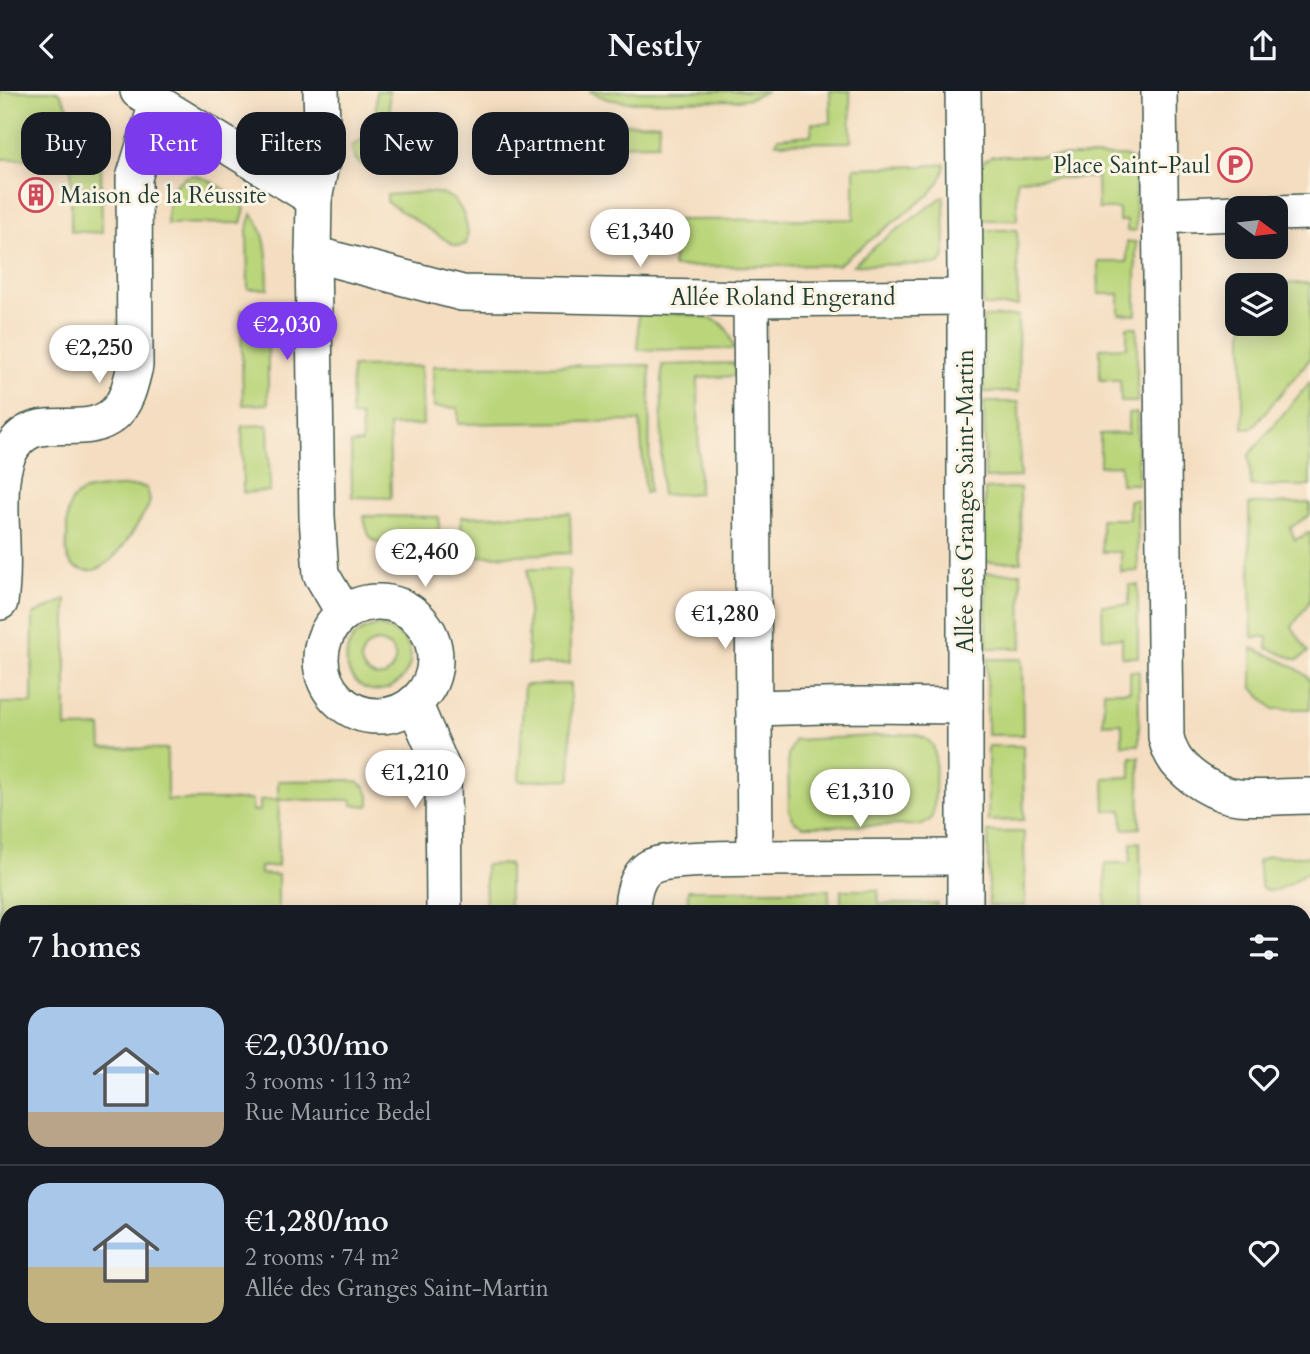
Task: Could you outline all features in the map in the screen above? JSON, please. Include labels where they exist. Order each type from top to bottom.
[{"type":"street","points":[[321,91],[323,155],[314,199],[313,254],[317,503],[321,574],[344,613]]},
{"type":"street","name":"Allée des Granges Saint-Martin","points":[[962,91],[965,905]]},
{"type":"street","points":[[1158,91],[1166,737],[1169,750],[1177,762],[1192,776],[1216,790],[1236,797],[1310,796]]},
{"type":"street","points":[[0,602],[0,483],[10,451],[22,434],[39,427],[101,422],[115,413],[129,391],[135,366],[134,178],[147,97],[314,199]]},
{"type":"street","points":[[1288,213],[1310,212]]},
{"type":"street","points":[[1160,216],[1225,213]]},
{"type":"street","name":"Allée Roland Engerand","points":[[313,254],[462,293],[751,299],[964,297]]},
{"type":"street","points":[[751,299],[755,858]]},
{"type":"street","points":[[381,601],[400,606],[416,616],[429,631],[435,650],[434,669],[428,688],[414,703],[399,712],[381,716],[363,714],[346,706],[334,694],[325,678],[321,660],[324,642],[331,626],[344,613],[361,604],[381,601]]},
{"type":"street","points":[[414,703],[443,770],[444,905]]},
{"type":"street","points":[[754,708],[965,706]]},
{"type":"street","points":[[632,905],[638,881],[643,873],[650,867],[671,861],[965,857]]},
{"type":"green space","points":[[0,91],[60,93],[71,112],[21,112],[21,159],[0,159]]},
{"type":"green space","points":[[376,91],[389,91],[390,112],[376,112]]},
{"type":"green space","points":[[589,91],[767,91],[738,100],[627,102],[607,99]]},
{"type":"green space","points":[[830,91],[850,91],[851,142],[776,143],[778,138],[811,135],[812,123],[831,123]]},
{"type":"green space","points":[[659,123],[658,144],[629,144],[629,124]]},
{"type":"green space","points":[[360,140],[360,163],[353,154],[352,146]]},
{"type":"green space","points":[[992,156],[1130,158],[1135,166],[1136,230],[1127,231],[1127,221],[1119,221],[1119,209],[1098,209],[1097,177],[1017,179],[1017,220],[982,220],[981,169],[983,162]]},
{"type":"green space","points":[[945,164],[942,177],[929,195],[838,265],[673,267],[673,220],[854,219],[854,168]]},
{"type":"green space","points":[[71,175],[101,175],[102,233],[71,231]]},
{"type":"green space","points":[[194,175],[208,180],[235,198],[245,209],[241,223],[167,224],[171,193],[179,181]]},
{"type":"green space","points":[[427,192],[448,196],[459,206],[467,225],[466,244],[454,245],[387,202],[387,195]]},
{"type":"green space","points":[[944,196],[945,254],[939,264],[853,265],[883,240]]},
{"type":"green space","points":[[252,214],[265,241],[268,289],[248,289],[247,231]]},
{"type":"green space","points":[[982,230],[1017,230],[1018,306],[983,306]]},
{"type":"green space","points":[[1127,242],[1136,242],[1136,315],[1119,314],[1119,294],[1099,294],[1098,262],[1127,262]]},
{"type":"green space","points":[[1288,283],[1310,283],[1310,359],[1251,429],[1243,428],[1243,336],[1288,336]]},
{"type":"green space","points":[[241,310],[268,310],[268,404],[243,405]]},
{"type":"green space","points":[[638,313],[689,315],[717,321],[726,329],[734,349],[638,350]]},
{"type":"green space","points":[[1018,316],[1019,392],[984,392],[983,317]]},
{"type":"green space","points":[[1127,327],[1137,327],[1137,402],[1121,402],[1120,380],[1100,380],[1100,348],[1127,347]]},
{"type":"green space","points":[[734,363],[735,376],[698,378],[699,493],[661,495],[662,365]]},
{"type":"green space","points":[[650,365],[649,492],[645,493],[640,421],[458,424],[458,408],[434,407],[433,366]]},
{"type":"green space","points":[[421,366],[423,425],[389,426],[391,498],[352,497],[351,444],[362,443],[361,417],[351,416],[352,367]]},
{"type":"green space","points":[[1310,382],[1310,486],[1251,486],[1249,455]]},
{"type":"green space","points":[[984,402],[1019,402],[1020,477],[985,478]]},
{"type":"green space","points":[[1128,413],[1137,413],[1138,484],[1121,484],[1120,465],[1100,466],[1100,434],[1128,433]]},
{"type":"green space","points":[[268,425],[270,491],[243,493],[242,426]]},
{"type":"green space","points":[[140,486],[147,488],[150,500],[148,507],[118,552],[106,564],[95,569],[83,570],[73,565],[67,552],[67,526],[69,507],[75,497],[92,490]]},
{"type":"green space","points":[[1020,488],[1021,562],[985,562],[985,489]]},
{"type":"green space","points":[[1129,500],[1137,500],[1138,571],[1121,572],[1121,552],[1102,552],[1101,519],[1129,519]]},
{"type":"green space","points":[[1310,503],[1310,515],[1290,528],[1295,540],[1310,532],[1310,601],[1292,627],[1308,652],[1298,660],[1267,648],[1268,637],[1252,637],[1249,504]]},
{"type":"green space","points":[[570,513],[571,553],[463,557],[461,517]]},
{"type":"green space","points":[[364,516],[439,517],[439,546],[403,547],[376,542],[368,533]]},
{"type":"green space","points":[[528,569],[569,569],[570,664],[528,664]]},
{"type":"green space","points":[[985,573],[1021,573],[1022,648],[987,648]]},
{"type":"green space","points":[[1129,585],[1138,585],[1138,657],[1122,657],[1122,638],[1103,638],[1102,605],[1129,605]]},
{"type":"green space","points":[[66,599],[66,728],[101,727],[102,748],[167,749],[167,800],[252,800],[252,811],[260,811],[260,800],[278,799],[278,781],[347,780],[359,782],[366,788],[369,806],[353,805],[352,800],[279,800],[278,866],[260,867],[260,874],[278,875],[278,905],[0,905],[0,703],[32,703],[33,615]]},
{"type":"green space","points":[[376,626],[385,628],[406,643],[410,658],[409,667],[400,681],[382,690],[369,689],[358,684],[347,664],[347,652],[352,641],[361,632]],"holes":[[[375,642],[382,643],[395,654],[394,665],[385,676],[369,674],[362,664],[363,652]]]},
{"type":"green space","points":[[1252,648],[1293,666],[1307,676],[1310,681],[1310,709],[1273,709],[1252,687]]},
{"type":"green space","points":[[987,659],[1022,659],[1023,735],[987,735]]},
{"type":"green space","points":[[1130,671],[1139,671],[1139,745],[1122,745],[1122,723],[1103,724],[1104,691],[1130,691]]},
{"type":"green space","points":[[570,684],[571,779],[519,781],[524,685]]},
{"type":"green space","points":[[915,734],[929,742],[934,751],[934,805],[928,822],[922,825],[803,826],[794,821],[789,810],[788,755],[794,740]]},
{"type":"green space","points":[[988,746],[1023,746],[1024,820],[988,821]]},
{"type":"green space","points":[[1131,757],[1139,757],[1140,828],[1123,829],[1122,810],[1105,811],[1104,778],[1131,777]]},
{"type":"green space","points":[[988,832],[1024,832],[1025,905],[989,905]]},
{"type":"green space","points":[[1140,842],[1141,905],[1106,905],[1105,863],[1130,863],[1131,843]]},
{"type":"green space","points":[[1269,856],[1310,856],[1310,871],[1286,886],[1267,890],[1261,887],[1258,861]]},
{"type":"green space","points":[[509,864],[509,905],[486,905],[485,865]]},
{"type":"green space","points":[[688,890],[829,890],[829,905],[688,905]]},
{"type":"green space","points":[[841,890],[878,890],[879,904],[937,904],[937,905],[841,905]]},
{"type":"place","name":"Place Saint-Paul","points":[[1235,165]]},
{"type":"place","name":"Maison de la Réussite","points":[[36,195]]}]
